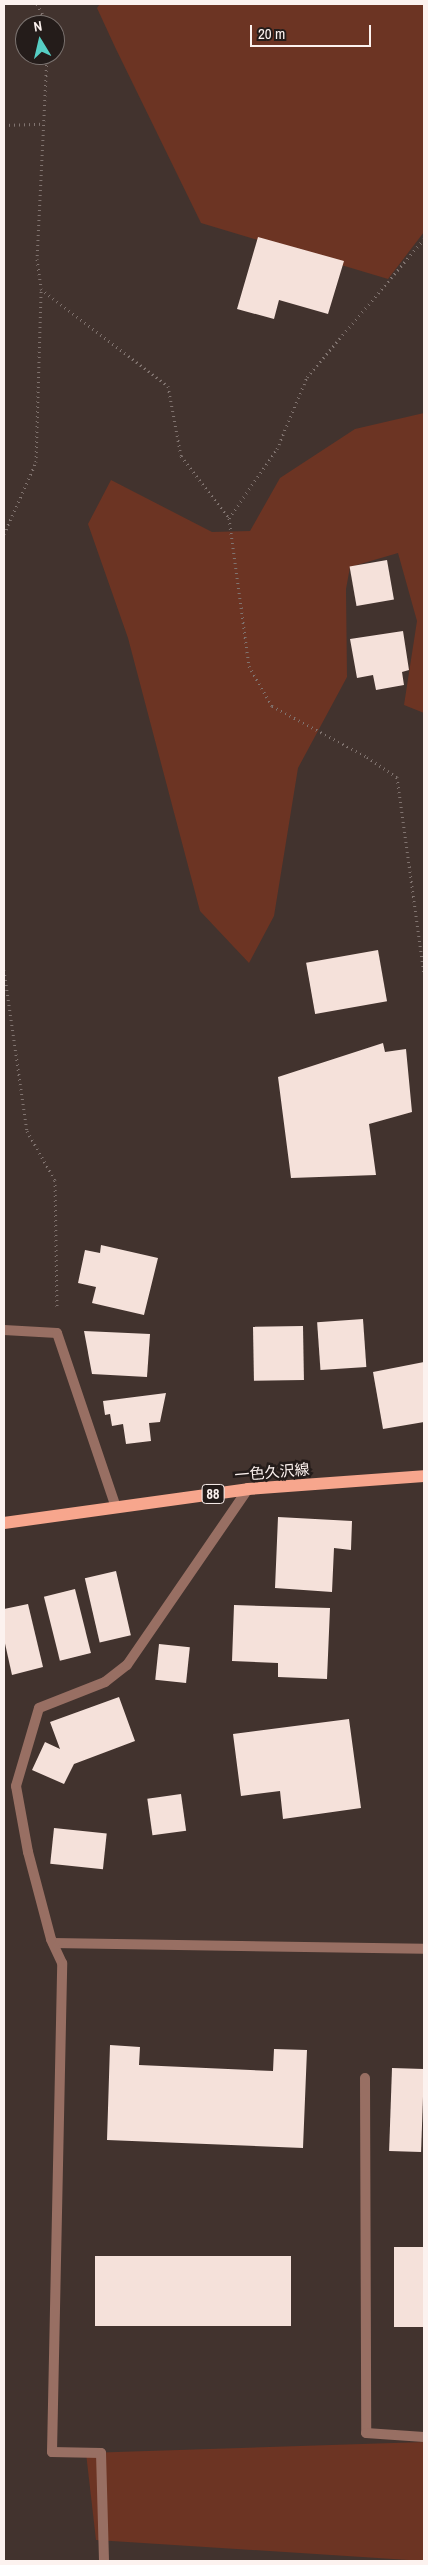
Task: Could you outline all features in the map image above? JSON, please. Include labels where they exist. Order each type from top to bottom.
[{"type":"main road","name":"一色久沢線","points":[[4,1523],[248,1489],[424,1476]]},
{"type":"street","points":[[4,1330],[57,1333],[116,1507]]},
{"type":"street","points":[[104,2561],[101,2453],[52,2452],[62,1963],[53,1943],[28,1852],[16,1786],[39,1708],[105,1682],[127,1665],[248,1489]]},
{"type":"street","points":[[53,1943],[424,1949]]},
{"type":"street","points":[[365,2078],[366,2433],[424,2436]]},
{"type":"path","points":[[4,534],[36,462],[41,290],[37,259],[46,65]]},
{"type":"path","points":[[4,125],[42,124]]},
{"type":"path","points":[[229,518],[277,449],[307,377],[424,239]]},
{"type":"path","points":[[41,290],[168,386],[181,456],[229,518],[249,666],[272,706],[367,757],[397,777],[424,972]]},
{"type":"path","points":[[4,970],[26,1131],[56,1180],[57,1333]]},
{"type":"shaded area","points":[[100,4],[424,4],[424,232],[388,279],[201,223],[97,8]]},
{"type":"shaded area","points":[[424,413],[424,713],[404,705],[417,621],[398,553],[350,567],[346,589],[347,677],[298,768],[274,916],[249,963],[200,911],[128,638],[88,524],[111,480],[212,532],[250,531],[280,478],[355,429]]},
{"type":"shaded area","points":[[424,2442],[424,2561],[96,2540],[86,2453]]},
{"type":"building","points":[[258,237],[344,261],[328,314],[279,300],[274,319],[237,309]]},
{"type":"building","points":[[387,560],[394,599],[357,606],[350,567]]},
{"type":"building","points":[[403,631],[409,670],[402,672],[404,685],[376,690],[373,675],[357,678],[350,639]]},
{"type":"building","points":[[378,950],[387,1001],[315,1014],[306,963]]},
{"type":"building","points":[[383,1043],[385,1052],[406,1049],[412,1112],[369,1124],[376,1175],[291,1178],[278,1077]]},
{"type":"building","points":[[101,1245],[158,1258],[144,1315],[92,1303],[96,1287],[78,1283],[85,1250],[100,1253]]},
{"type":"building","points":[[363,1319],[366,1367],[320,1370],[317,1322]]},
{"type":"building","points":[[303,1326],[304,1380],[254,1381],[253,1327]]},
{"type":"building","points":[[84,1331],[150,1334],[147,1377],[92,1374]]},
{"type":"building","points":[[424,1362],[424,1422],[383,1429],[373,1372]]},
{"type":"building","points":[[166,1393],[160,1422],[149,1423],[151,1441],[126,1444],[123,1424],[112,1426],[110,1414],[105,1415],[103,1401]]},
{"type":"building","points":[[278,1517],[352,1521],[351,1550],[334,1548],[332,1592],[275,1588]]},
{"type":"building","points":[[116,1571],[131,1635],[100,1643],[85,1578]]},
{"type":"building","points":[[75,1589],[91,1653],[60,1661],[44,1597]]},
{"type":"building","points":[[28,1604],[43,1667],[12,1675],[4,1639],[4,1609]]},
{"type":"building","points":[[234,1605],[330,1608],[327,1679],[278,1677],[278,1663],[232,1661]]},
{"type":"building","points":[[159,1644],[190,1647],[186,1683],[155,1680]]},
{"type":"building","points":[[119,1697],[135,1741],[74,1764],[64,1784],[32,1770],[45,1742],[60,1749],[50,1722]]},
{"type":"building","points":[[349,1719],[361,1808],[283,1819],[280,1791],[241,1796],[233,1734]]},
{"type":"building","points":[[181,1794],[186,1831],[152,1835],[147,1799]]},
{"type":"building","points":[[54,1828],[107,1834],[103,1869],[50,1864]]},
{"type":"building","points":[[110,2045],[140,2047],[139,2065],[273,2071],[274,2049],[307,2050],[303,2148],[107,2140]]},
{"type":"building","points":[[392,2068],[424,2069],[421,2152],[389,2151]]},
{"type":"building","points":[[394,2247],[424,2247],[424,2327],[394,2327]]},
{"type":"building","points":[[95,2256],[291,2256],[291,2326],[95,2326]]}]
